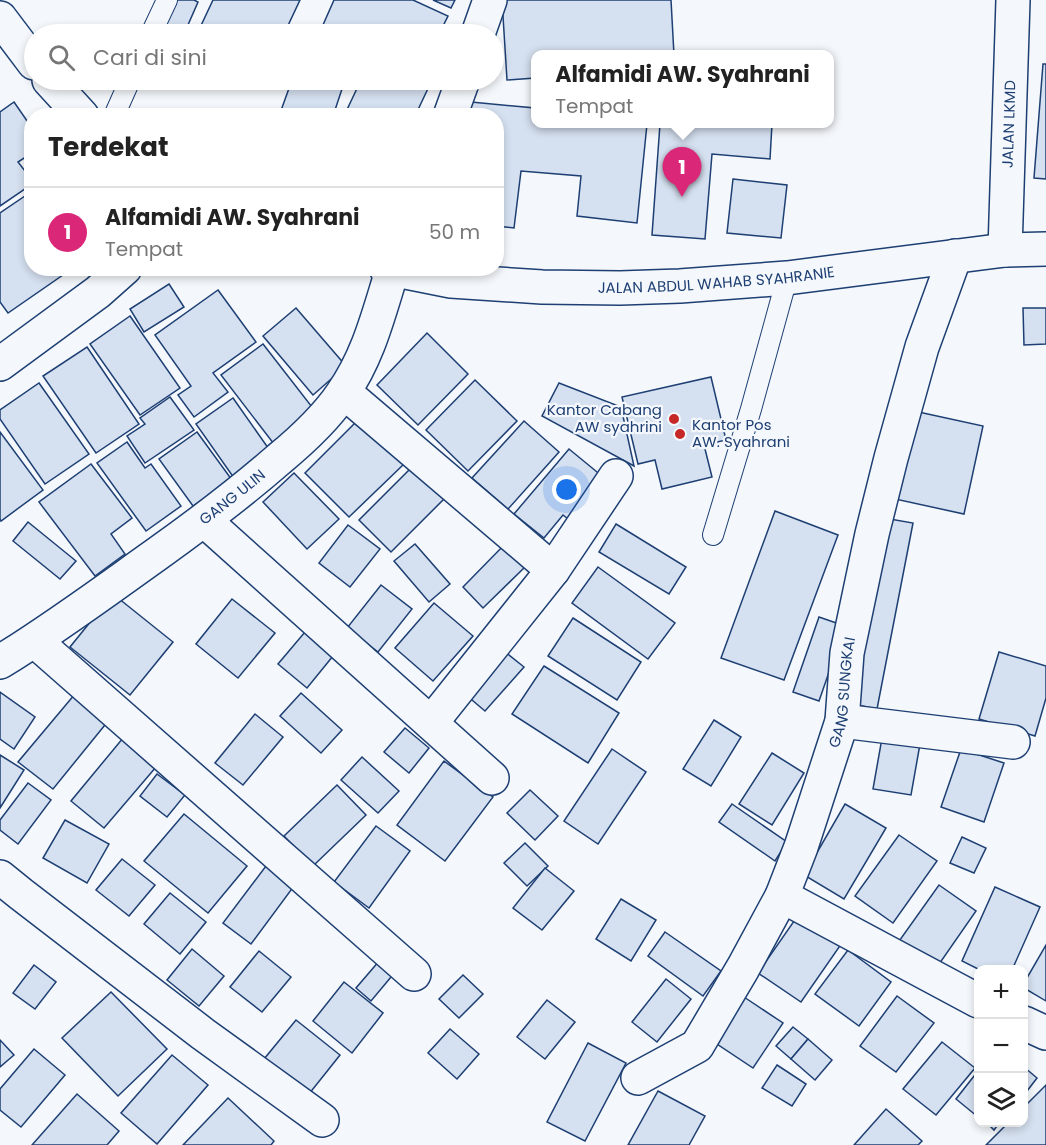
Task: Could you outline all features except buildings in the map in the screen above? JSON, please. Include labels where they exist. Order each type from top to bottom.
[{"type":"street","points":[[482,24],[490,0]]},
{"type":"street","name":"JALAN LKMD","points":[[1005,250],[1013,0]]},
{"type":"street","points":[[0,18],[24,50]]},
{"type":"street","points":[[58,90],[75,108]]},
{"type":"street","points":[[453,108],[459,90]]},
{"type":"street","name":"JALAN ABDUL WAHAB SYAHRANIE","points":[[430,276],[452,280],[542,287],[680,286],[787,278],[1005,250],[1046,249]]},
{"type":"street","name":"GANG SUNGKAI","points":[[639,1078],[697,1046],[782,896],[801,847],[842,721],[847,653],[872,534],[922,347],[954,256]]},
{"type":"street","points":[[0,364],[98,292],[116,276]]},
{"type":"street","name":"GANG ULIN","points":[[0,662],[35,641],[204,520],[288,452],[329,413],[366,353],[389,276]]},
{"type":"street","points":[[344,392],[553,570]]},
{"type":"street","points":[[431,723],[553,570],[616,476]]},
{"type":"street","points":[[204,520],[492,777]]},
{"type":"street","points":[[35,641],[414,974]]},
{"type":"street","points":[[842,721],[1013,742]]},
{"type":"street","points":[[7,894],[322,1120]]},
{"type":"street","points":[[782,896],[974,999]]},
{"type":"street","points":[[1028,1025],[1046,1033]]},
{"type":"lane","points":[[156,24],[167,0]]},
{"type":"lane","points":[[118,108],[126,90]]},
{"type":"lane","points":[[713,535],[787,278]]},
{"type":"place","name":"Alfamidi AW. Syahrani","points":[[682,197]]},
{"type":"place","name":"Kantor Cabang AW syahrini","points":[[674,419]]},
{"type":"place","name":"Kantor Pos AW. Syahrani","points":[[680,434]]}]
